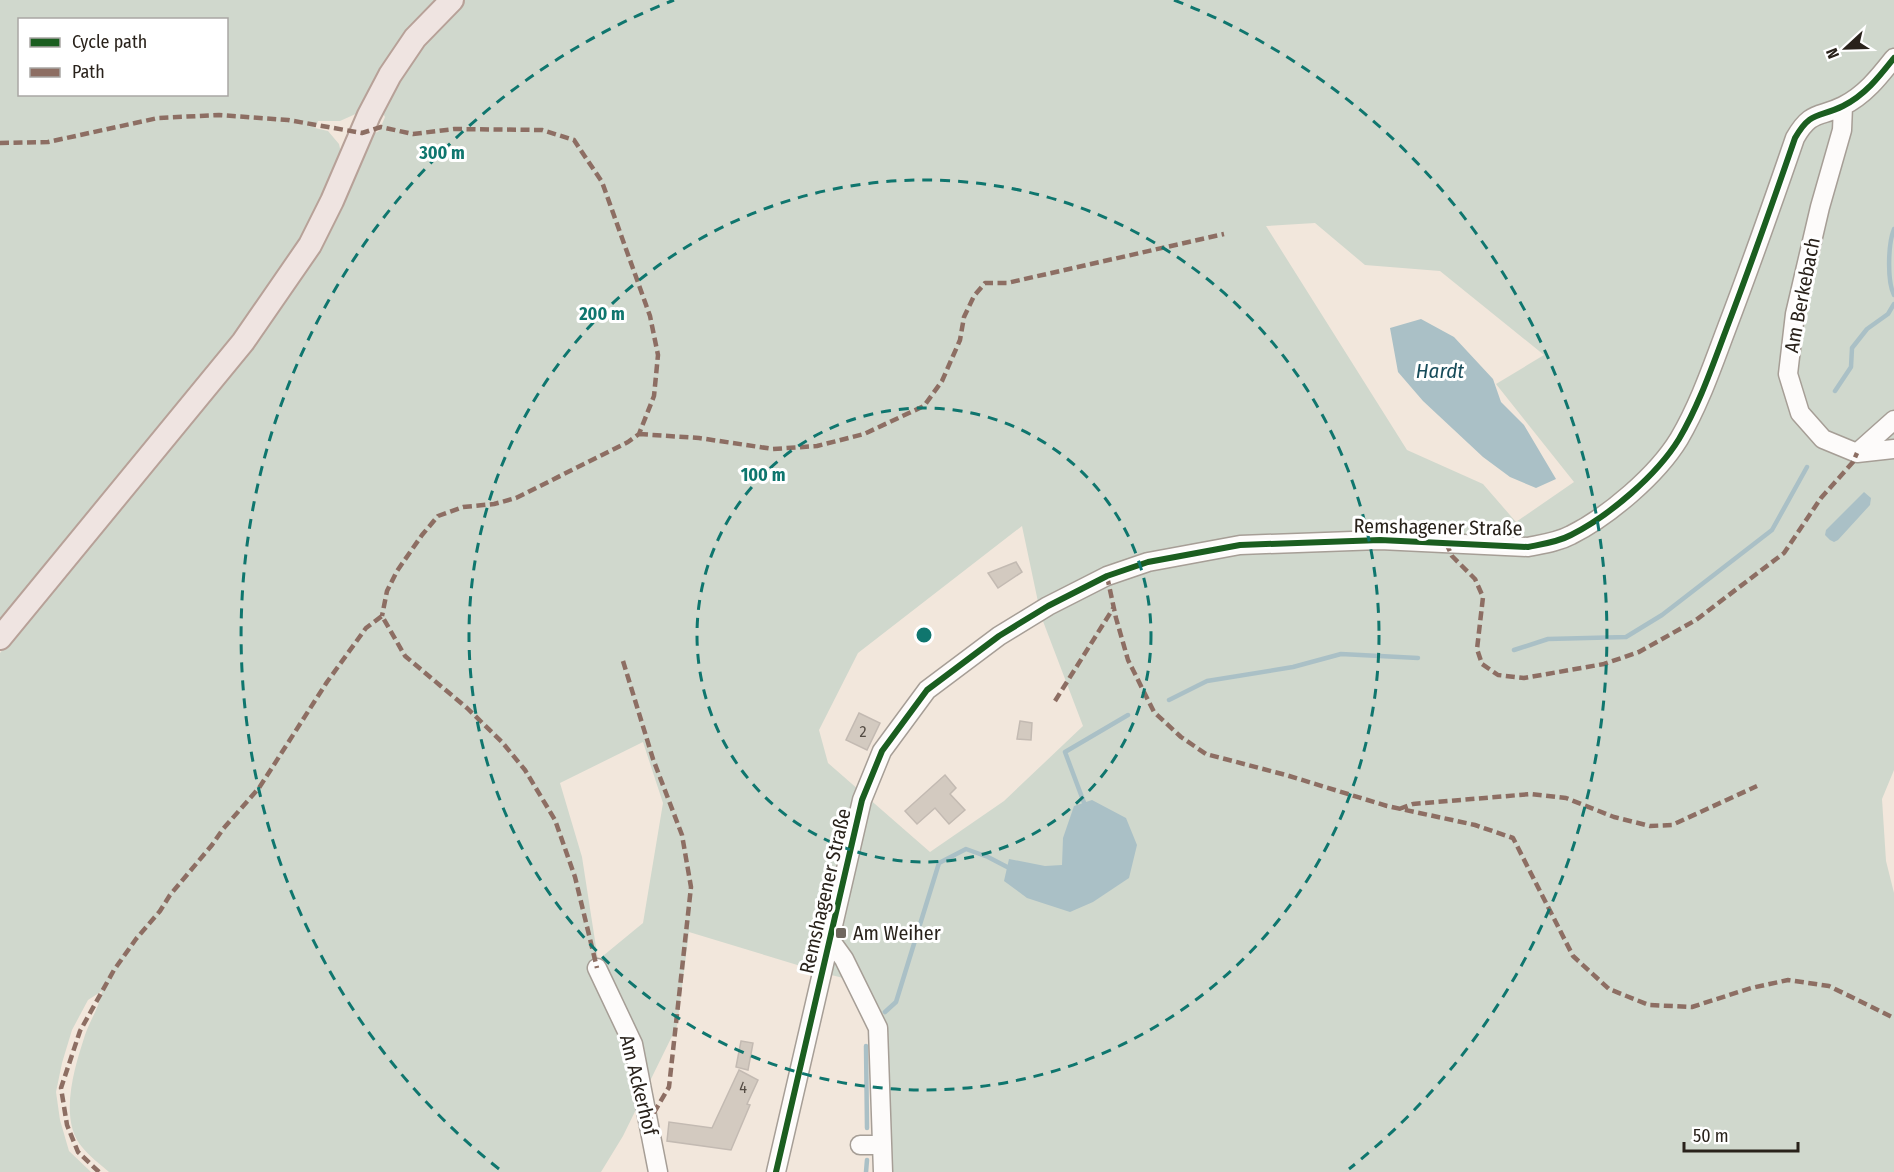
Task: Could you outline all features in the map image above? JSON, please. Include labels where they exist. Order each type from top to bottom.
[{"type":"main road","points":[[0,638],[243,342],[310,245],[333,201],[369,115],[390,75],[415,38],[452,0]]},
{"type":"street","name":"Remshagener Straße","points":[[776,1172],[862,800],[882,751],[927,690],[999,636],[1048,606],[1107,576],[1148,562],[1240,545],[1380,540],[1528,547],[1570,536],[1605,515],[1642,482],[1678,440],[1702,391],[1755,253],[1794,138],[1803,123],[1818,113],[1843,106],[1869,89],[1894,58]]},
{"type":"street","name":"Am Berkebach","points":[[1843,106],[1842,130],[1820,207],[1795,314],[1788,374],[1800,413],[1823,439],[1857,453],[1894,449]]},
{"type":"street","points":[[1857,453],[1894,420]]},
{"type":"street","points":[[831,941],[844,959],[878,1028],[883,1172]]},
{"type":"street","name":"Am Ackerhof","points":[[597,968],[633,1044],[658,1172]]},
{"type":"street","points":[[860,1145],[881,1145]]},
{"type":"shaded area","points":[[0,0],[435,0],[391,53],[360,112],[340,121],[318,121],[315,128],[328,131],[339,144],[341,153],[336,170],[298,248],[241,330],[0,625]]},
{"type":"shaded area","points":[[464,0],[1894,0],[1894,770],[1882,799],[1886,861],[1894,893],[1894,1172],[886,1172],[881,1028],[860,982],[689,932],[677,1026],[623,1136],[601,1172],[109,1172],[82,1147],[71,1122],[70,1107],[77,1062],[102,991],[88,1000],[72,1030],[56,1092],[60,1120],[69,1151],[91,1172],[0,1172],[0,653],[186,424],[369,136],[379,131],[385,117],[382,111],[407,66]],"holes":[[[1315,223],[1365,265],[1440,271],[1544,355],[1496,384],[1574,482],[1516,522],[1483,484],[1407,450],[1266,226]],[[1022,526],[1041,616],[1083,726],[1004,801],[930,852],[828,763],[819,730],[858,653]],[[643,742],[663,803],[643,923],[598,960],[582,857],[560,783]]]},
{"type":"water","name":"Hardt","points":[[1421,319],[1454,337],[1493,379],[1501,402],[1524,425],[1556,479],[1536,488],[1510,477],[1483,457],[1423,401],[1398,372],[1390,328]]},
{"type":"water","points":[[1864,492],[1871,498],[1870,505],[1838,540],[1834,542],[1830,540],[1825,535],[1826,530]]},
{"type":"water","points":[[1092,800],[1126,818],[1137,845],[1129,878],[1093,902],[1070,912],[1027,898],[1004,881],[1009,859],[1045,866],[1062,865],[1063,838],[1074,806]]},
{"type":"building","points":[[1016,562],[1022,572],[998,588],[988,573]]},
{"type":"building","points":[[859,713],[880,723],[867,750],[846,740]]},
{"type":"building","points":[[1020,721],[1032,723],[1031,740],[1017,739]]},
{"type":"building","points":[[945,775],[956,788],[950,794],[965,810],[949,824],[935,808],[917,824],[905,811]]},
{"type":"building","points":[[741,1041],[753,1043],[748,1070],[736,1067]]},
{"type":"building","points":[[739,1070],[758,1080],[731,1150],[667,1141],[669,1122],[712,1128]]},
{"type":"waterway","points":[[1894,229],[1889,262],[1890,281],[1894,295]]},
{"type":"waterway","points":[[1835,391],[1851,367],[1852,348],[1867,329],[1888,314],[1894,304]]},
{"type":"waterway","points":[[1514,650],[1548,639],[1626,637],[1662,615],[1772,530],[1807,467]]},
{"type":"waterway","points":[[1169,700],[1207,681],[1293,667],[1341,654],[1418,658]]},
{"type":"waterway","points":[[1086,808],[1065,752],[1128,715]]},
{"type":"waterway","points":[[885,1012],[896,1002],[939,863],[966,849],[1011,869]]},
{"type":"waterway","points":[[866,1046],[867,1128]]},
{"type":"waterway","points":[[866,1172],[867,1160]]},
{"type":"marked path","points":[[0,143],[48,142],[158,118],[219,115],[288,120],[362,133],[381,127],[413,134],[454,129],[542,130],[574,140],[602,182],[650,316],[658,355],[654,396],[639,434],[628,442],[516,498],[494,504],[463,507],[438,516],[397,571],[387,591],[382,616]]},
{"type":"marked path","points":[[639,434],[699,438],[773,449],[817,446],[864,434],[924,406],[942,381],[960,340],[964,317],[974,296],[985,283],[1007,283],[1224,234]]},
{"type":"marked path","points":[[1446,543],[1452,556],[1475,579],[1483,597],[1477,649],[1482,664],[1498,675],[1524,678],[1604,664],[1639,652],[1696,620],[1784,553],[1821,498],[1853,462],[1857,453]]},
{"type":"marked path","points":[[1107,576],[1128,660],[1154,712],[1181,737],[1206,754],[1286,775],[1387,806],[1475,825],[1513,838],[1573,956],[1609,989],[1649,1005],[1692,1007],[1751,988],[1788,980],[1829,986],[1894,1018]]},
{"type":"marked path","points":[[1055,701],[1114,607]]},
{"type":"marked path","points":[[99,1172],[78,1152],[67,1125],[61,1088],[80,1031],[114,970],[136,939],[223,829],[259,788],[327,682],[366,628],[382,616],[405,656],[467,708],[502,742],[525,770],[555,820],[575,877],[597,968]]},
{"type":"marked path","points":[[623,661],[653,759],[682,835],[691,887],[669,1087],[649,1121]]},
{"type":"marked path","points":[[1399,809],[1413,804],[1531,794],[1566,798],[1614,817],[1650,826],[1672,825],[1757,786]]},
{"type":"cycle path","points":[[776,1172],[862,800],[882,751],[927,690],[999,636],[1048,606],[1107,576],[1148,562],[1240,545],[1380,540],[1528,547],[1566,537],[1586,527],[1616,506],[1658,467],[1670,453],[1686,426],[1710,372],[1795,138],[1811,119],[1835,110],[1858,97],[1894,58]]},
{"type":"place","name":"Am Weiher","points":[[841,933]]}]
